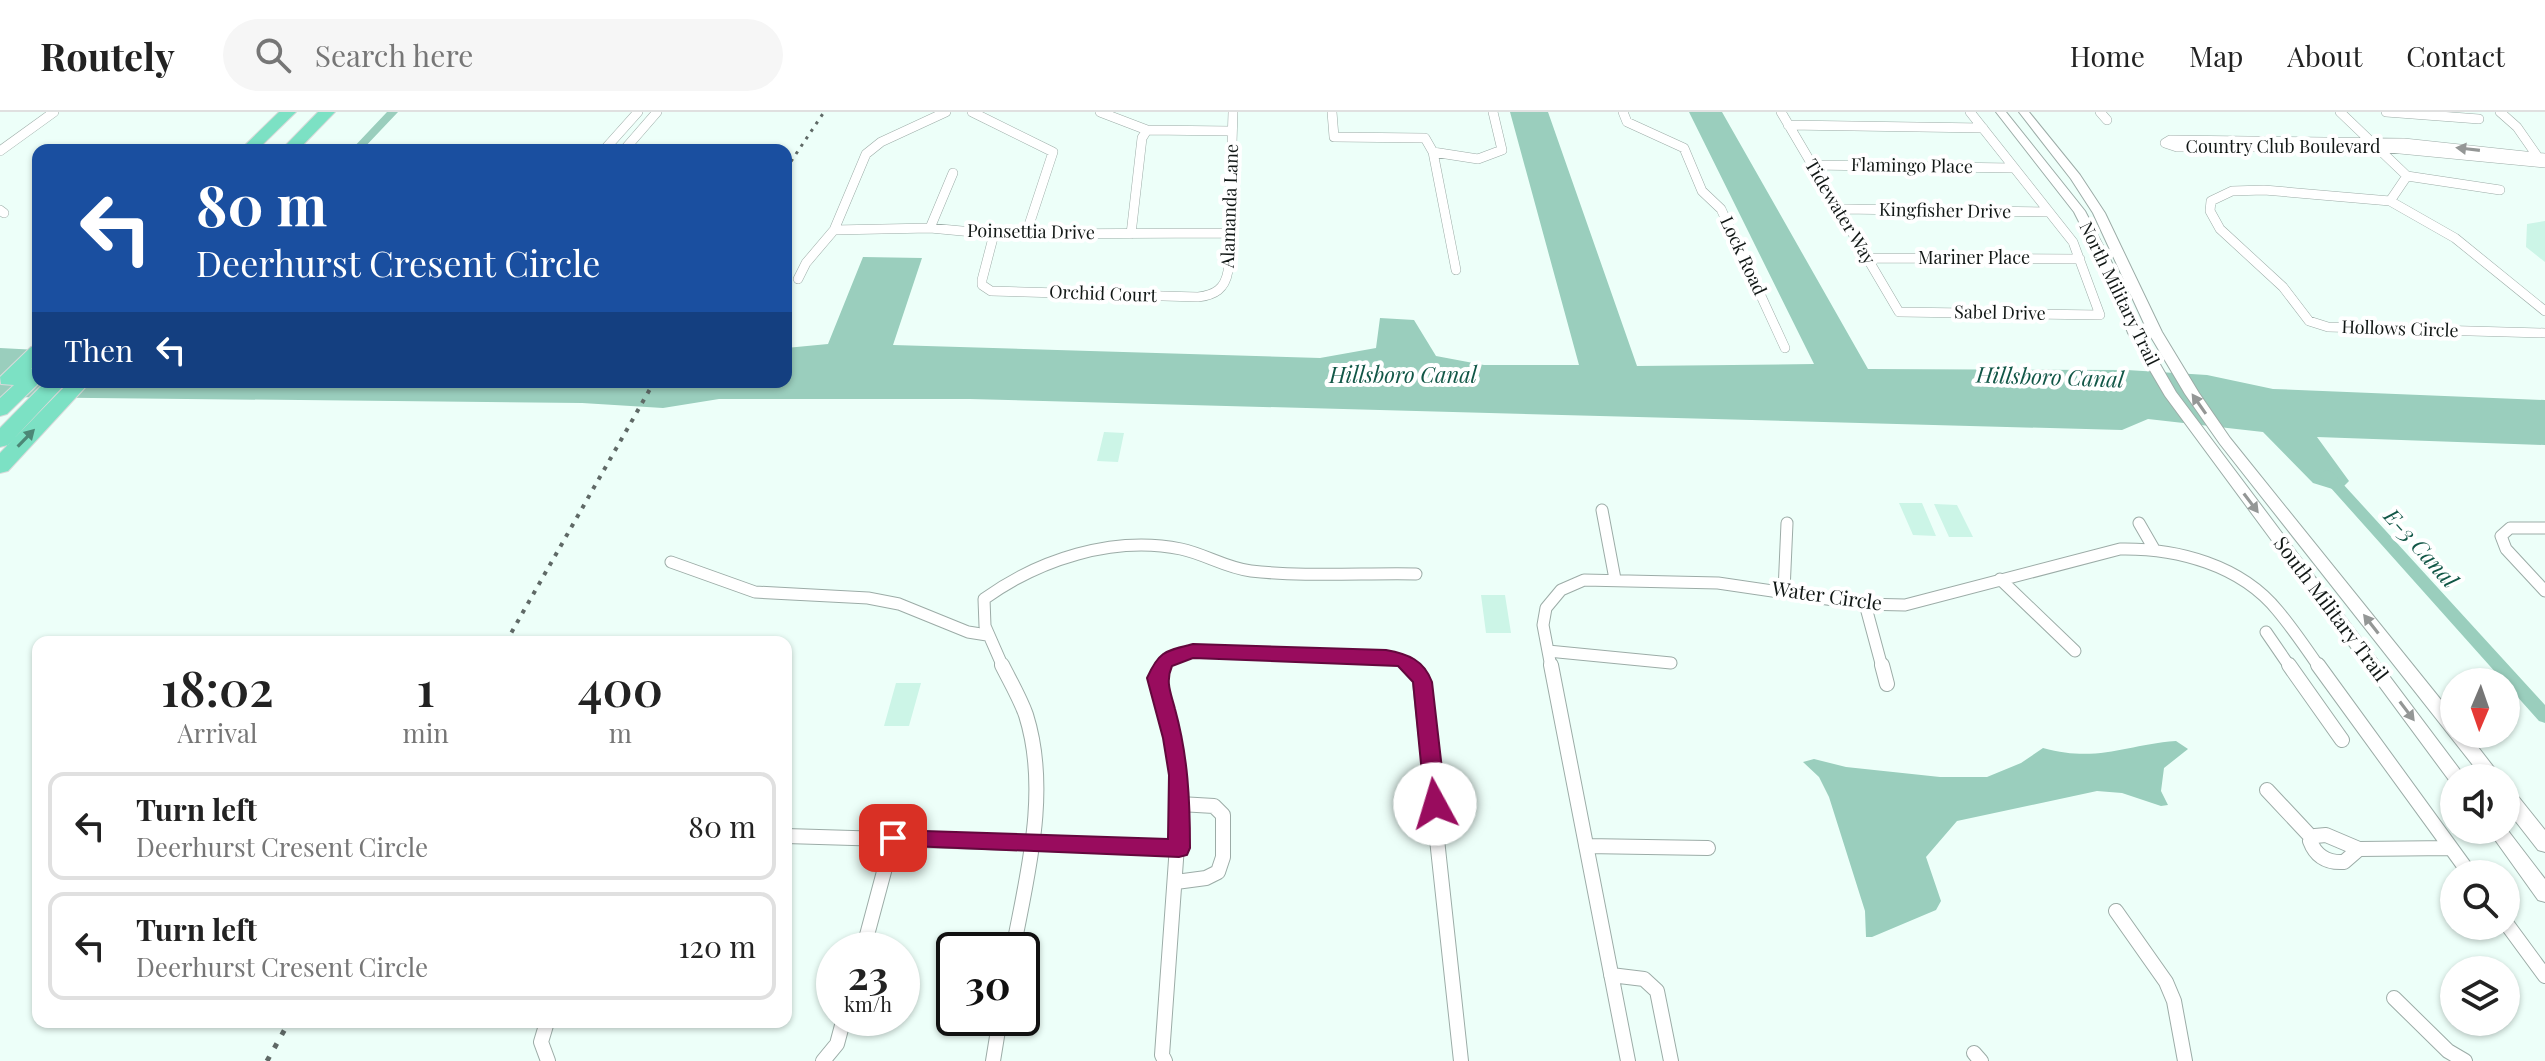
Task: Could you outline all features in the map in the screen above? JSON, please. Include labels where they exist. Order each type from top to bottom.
[{"type":"highway","points":[[254,144],[288,112]]},
{"type":"highway","points":[[272,144],[306,112]]},
{"type":"highway","points":[[295,144],[327,112]]},
{"type":"highway","points":[[311,144],[342,112]]},
{"type":"highway","points":[[0,388],[32,357]]},
{"type":"highway","points":[[0,410],[32,379]]},
{"type":"highway","points":[[0,440],[51,388]]},
{"type":"highway","points":[[0,466],[74,388]]},
{"type":"street","points":[[0,151],[54,112]]},
{"type":"street","points":[[609,144],[638,112]]},
{"type":"street","points":[[629,144],[657,112]]},
{"type":"street","points":[[798,279],[806,263],[834,230],[866,154],[881,142],[946,112]]},
{"type":"street","points":[[972,112],[1053,152],[1026,234]]},
{"type":"street","points":[[1100,112],[1147,130],[1232,131]]},
{"type":"street","name":"Alamanda Lane","points":[[1215,294],[1227,283],[1233,112]]},
{"type":"street","points":[[1332,112],[1334,137],[1425,138],[1433,152],[1456,270]]},
{"type":"street","points":[[1433,152],[1460,158],[1495,156],[1502,150],[1493,112]]},
{"type":"street","name":"Lock Road","points":[[1623,112],[1627,122],[1684,148],[1702,191],[1721,209],[1785,348]]},
{"type":"street","name":"Tidewater Way","points":[[1781,112],[1899,312]]},
{"type":"street","points":[[1970,112],[2073,242],[2080,259]]},
{"type":"street","name":"North Military Trail","points":[[2001,112],[2079,211],[2154,366],[2205,440]]},
{"type":"street","name":"North Military Trail","points":[[2024,112],[2076,177],[2099,213],[2155,332],[2225,441]]},
{"type":"street","points":[[2100,112],[2107,120]]},
{"type":"street","points":[[2340,112],[2407,176],[2500,190]]},
{"type":"street","points":[[2386,112],[2479,119]]},
{"type":"street","points":[[2500,112],[2517,127],[2542,160]]},
{"type":"street","points":[[1788,125],[1983,128]]},
{"type":"street","points":[[1131,234],[1142,138],[1147,130]]},
{"type":"street","name":"Country Club Boulevard","points":[[2375,144],[2177,147],[2165,143],[2170,140],[2375,144],[2542,160]]},
{"type":"street","name":"Flamingo Place","points":[[1812,165],[2013,168]]},
{"type":"street","points":[[930,228],[953,173]]},
{"type":"street","points":[[2390,201],[2407,176]]},
{"type":"street","name":"Hollows Circle","points":[[2545,311],[2455,238],[2390,201],[2264,190],[2232,191],[2211,201],[2210,211],[2220,229],[2283,287],[2309,321],[2328,327],[2545,333]]},
{"type":"street","name":"Kingfisher Drive","points":[[1841,209],[2048,212]]},
{"type":"street","name":"Poinsettia Drive","points":[[834,230],[930,228],[994,234],[1229,233]]},
{"type":"street","name":"Orchid Court","points":[[994,234],[982,280],[982,285],[991,291],[1198,297],[1215,294]]},
{"type":"street","name":"Mariner Place","points":[[1867,258],[2080,259]]},
{"type":"street","name":"Sabel Drive","points":[[1899,312],[2100,315],[2080,259]]},
{"type":"street","name":"South Military Trail","points":[[2205,440],[2447,764]]},
{"type":"street","name":"South Military Trail","points":[[2225,441],[2440,711]]},
{"type":"street","points":[[1602,510],[1615,579]]},
{"type":"street","points":[[1784,591],[1787,523]]},
{"type":"street","points":[[2139,523],[2154,549]]},
{"type":"street","points":[[2545,528],[2510,528],[2501,536],[2506,549],[2545,591]]},
{"type":"street","points":[[1016,932],[1031,845],[1036,776],[1019,696],[987,635],[981,615],[984,599],[1020,575],[1064,558],[1142,545],[1184,549],[1241,570],[1416,574]]},
{"type":"street","name":"Water Circle","points":[[1628,1061],[1543,617],[1551,599],[1574,583],[1615,579],[1707,582],[1865,604],[1920,602],[2110,551],[2154,549],[2203,561],[2249,585],[2277,609],[2460,860]]},
{"type":"street","points":[[671,562],[755,592],[868,598],[899,604],[968,632],[987,635]]},
{"type":"street","points":[[2000,579],[2075,651]]},
{"type":"street","points":[[1865,604],[1887,684]]},
{"type":"street","points":[[2266,632],[2342,740]]},
{"type":"street","points":[[1165,1061],[1162,1055],[1180,804],[1173,738],[1157,678],[1159,670],[1172,656],[1193,651],[1386,657],[1413,666],[1422,682],[1461,1061]]},
{"type":"street","points":[[1548,651],[1671,663]]},
{"type":"street","points":[[2280,653],[2310,653]]},
{"type":"street","points":[[2469,748],[2482,764]]},
{"type":"street","points":[[2267,790],[2312,838],[2313,849],[2333,862],[2344,862],[2359,849]]},
{"type":"street","points":[[1176,882],[1206,878],[1218,872],[1223,857],[1223,815],[1214,806],[1180,804]]},
{"type":"street","points":[[2520,813],[2545,844]]},
{"type":"street","points":[[2312,838],[2326,835],[2359,849],[2451,848]]},
{"type":"street","points":[[792,836],[1179,848]]},
{"type":"street","points":[[868,932],[893,838]]},
{"type":"street","points":[[2508,844],[2545,894]]},
{"type":"street","points":[[1586,846],[1708,848]]},
{"type":"street","points":[[2116,911],[2166,982],[2174,1001],[2185,1061]]},
{"type":"street","points":[[2519,940],[2545,976]]},
{"type":"street","points":[[1611,975],[1644,979],[1657,991],[1671,1061]]},
{"type":"street","points":[[2394,998],[2448,1051],[2465,1061]]},
{"type":"street","points":[[545,1028],[541,1042],[548,1061]]},
{"type":"street","points":[[823,1061],[837,1044],[839,1036]]},
{"type":"street","points":[[993,1061],[997,1036]]},
{"type":"shaded area","points":[[2545,221],[2545,262],[2526,247],[2527,224]]},
{"type":"shaded area","points":[[1104,432],[1124,433],[1118,462],[1097,461]]},
{"type":"shaded area","points":[[1899,503],[1922,503],[1936,536],[1913,535]]},
{"type":"shaded area","points":[[1934,504],[1957,505],[1973,537],[1949,537]]},
{"type":"shaded area","points":[[1481,595],[1505,595],[1511,633],[1486,633]]},
{"type":"shaded area","points":[[896,683],[921,683],[909,726],[884,726]]},
{"type":"water","name":"Hillsboro Canal","points":[[1510,112],[1548,112],[1637,366],[1814,364],[1689,112],[1722,112],[1868,369],[2127,370],[2207,375],[2273,389],[2545,400],[2545,445],[2317,437],[2349,481],[2339,491],[2313,483],[2263,432],[2148,419],[2122,430],[970,399],[719,399],[663,408],[582,403],[0,397],[0,348],[32,350],[32,388],[792,388],[792,347],[828,344],[863,257],[922,258],[893,345],[1320,358],[1376,348],[1380,318],[1414,320],[1436,356],[1484,365],[1579,365]]},
{"type":"water","points":[[2176,741],[2188,749],[2164,768],[2161,791],[2168,805],[2161,806],[2122,793],[2097,791],[1957,821],[1926,857],[1941,901],[1936,910],[1872,937],[1866,937],[1865,911],[1829,797],[1819,777],[1803,762],[1814,759],[1846,767],[1940,777],[1987,777],[2021,763],[2043,748],[2080,754]]},
{"type":"waterway","points":[[362,144],[393,112]]},
{"type":"waterway","name":"E-3 Canal","points":[[2327,475],[2545,716]]},
{"type":"railway","points":[[792,160],[824,112]]},
{"type":"railway","points":[[509,636],[651,388]]},
{"type":"railway","points":[[267,1061],[286,1028]]},
{"type":"route","points":[[893,838],[1179,848],[1179,775],[1157,678],[1164,662],[1172,656],[1193,651],[1386,657],[1413,666],[1422,682],[1435,804]]}]
